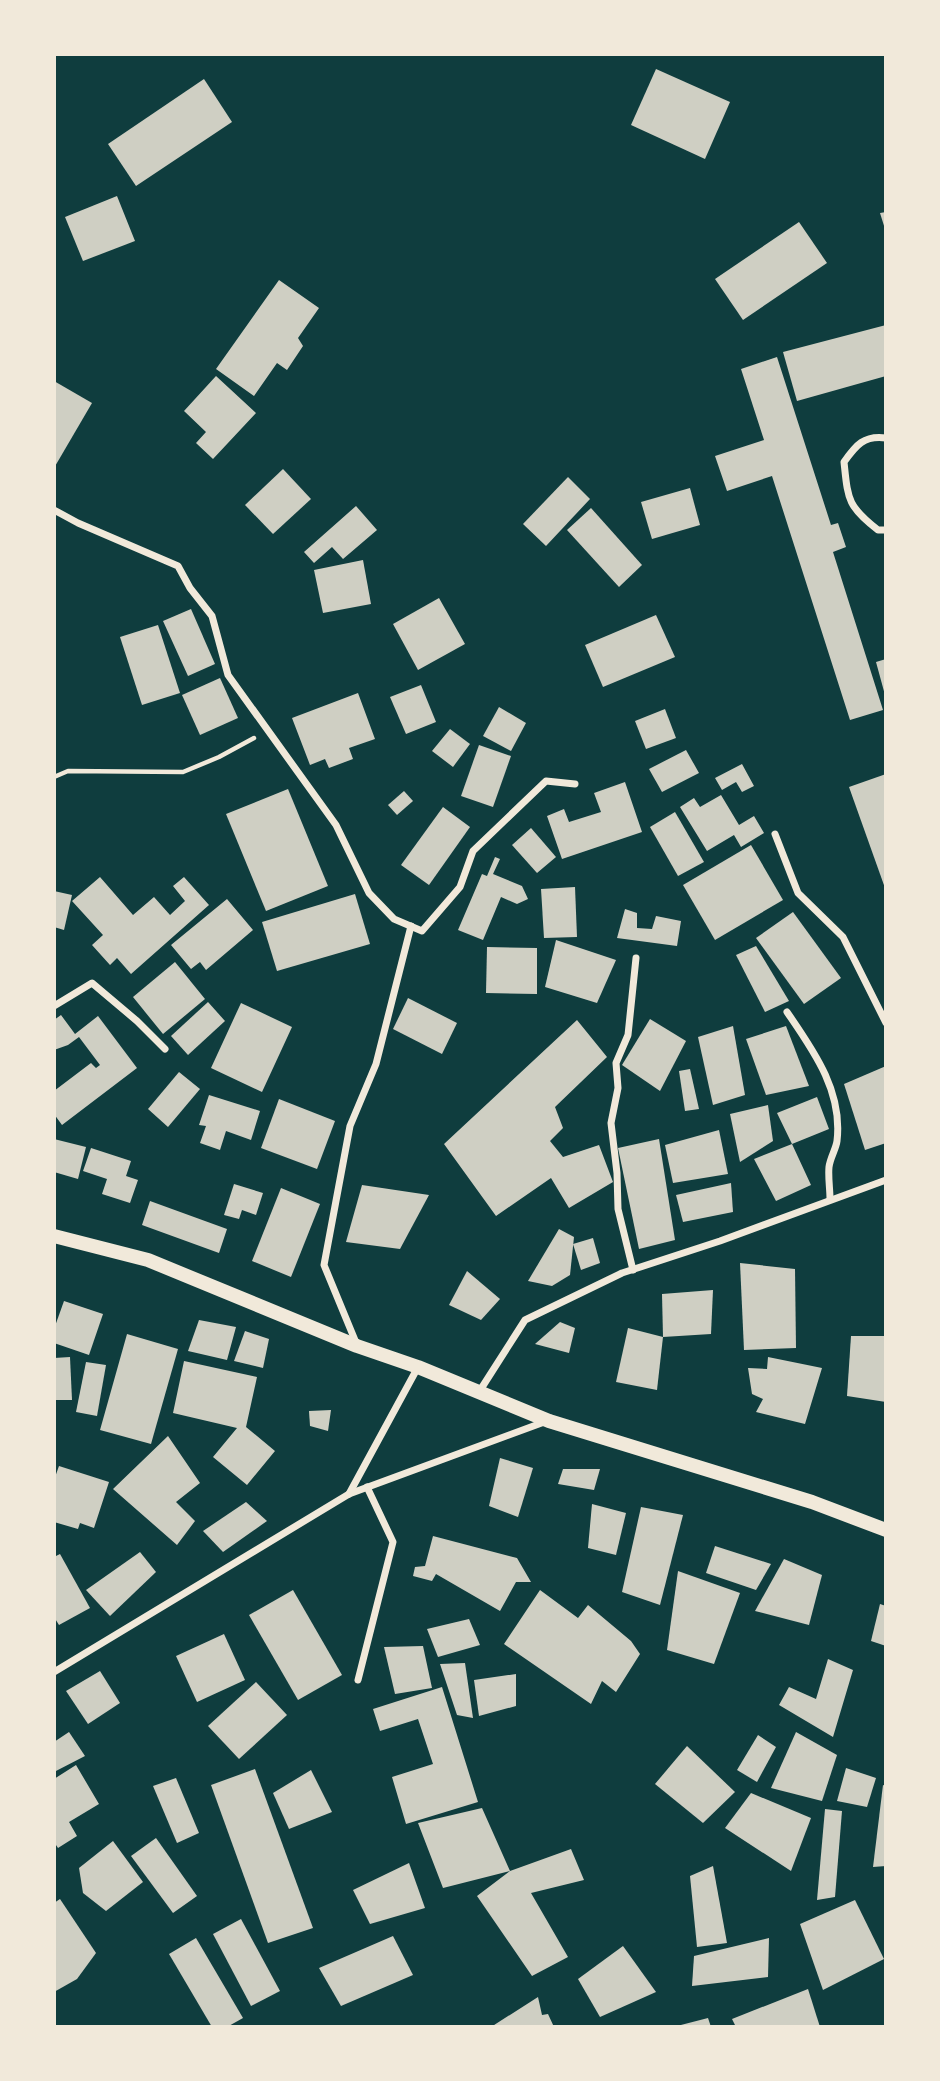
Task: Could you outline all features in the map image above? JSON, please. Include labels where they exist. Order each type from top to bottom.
[{"type":"main road","points":[[54,1236],[148,1260],[549,1421],[812,1502],[886,1530]]},
{"type":"street","points":[[886,438],[874,437],[856,446],[844,462],[848,494],[858,515],[878,530],[886,530]]},
{"type":"street","points":[[54,510],[178,566],[190,588],[212,616],[228,675],[336,825],[369,893],[394,919],[422,931],[460,887],[473,851],[546,781],[575,784]]},
{"type":"street","points":[[775,834],[798,893],[843,937],[886,1023]]},
{"type":"street","points":[[357,1346],[324,1265],[350,1126],[376,1064],[411,926]]},
{"type":"street","points":[[633,1270],[618,1209],[611,1123],[618,1088],[616,1063],[628,1035],[636,958]]},
{"type":"street","points":[[54,1006],[92,983],[165,1049]]},
{"type":"street","points":[[787,1012],[830,1082],[836,1109],[837,1141],[829,1166],[830,1199]]},
{"type":"street","points":[[479,1392],[525,1320],[633,1270],[886,1180]]},
{"type":"street","points":[[349,1494],[418,1367]]},
{"type":"street","points":[[54,1672],[349,1494],[549,1421]]},
{"type":"street","points":[[358,1680],[393,1542],[366,1488]]},
{"type":"path","points":[[54,778],[68,771],[183,772],[219,757],[268,730]]},
{"type":"building","points":[[656,69],[730,102],[705,159],[631,125]]},
{"type":"building","points":[[204,79],[232,122],[136,186],[108,144]]},
{"type":"building","points":[[117,196],[135,241],[83,261],[65,217]]},
{"type":"building","points":[[886,212],[886,229],[885,229],[880,213]]},
{"type":"building","points":[[799,222],[827,263],[743,320],[715,279]]},
{"type":"building","points":[[279,280],[319,308],[298,338],[303,346],[287,370],[277,363],[254,396],[216,369]]},
{"type":"building","points":[[886,325],[886,376],[797,401],[783,352]]},
{"type":"building","points":[[777,357],[831,525],[838,523],[846,547],[833,552],[883,710],[850,720],[772,476],[727,491],[715,456],[764,440],[741,369]]},
{"type":"building","points":[[216,376],[256,413],[213,459],[196,443],[206,432],[184,411]]},
{"type":"building","points":[[54,381],[92,403],[54,468]]},
{"type":"building","points":[[283,469],[311,499],[273,534],[245,505]]},
{"type":"building","points":[[568,477],[590,499],[546,546],[523,524]]},
{"type":"building","points":[[690,488],[700,525],[652,539],[641,502]]},
{"type":"building","points":[[356,506],[377,530],[343,559],[332,547],[314,563],[304,552]]},
{"type":"building","points":[[591,508],[642,565],[619,587],[567,530]]},
{"type":"building","points":[[363,560],[371,604],[323,613],[314,570]]},
{"type":"building","points":[[439,598],[465,644],[418,670],[393,624]]},
{"type":"building","points":[[191,609],[215,664],[188,676],[163,621]]},
{"type":"building","points":[[656,615],[675,657],[603,687],[585,645]]},
{"type":"building","points":[[158,625],[180,693],[142,705],[120,637]]},
{"type":"building","points":[[886,659],[886,695],[885,695],[876,662]]},
{"type":"building","points":[[220,678],[238,718],[200,735],[182,695]]},
{"type":"building","points":[[421,685],[436,722],[406,734],[390,697]]},
{"type":"building","points":[[358,693],[375,739],[349,748],[353,759],[329,768],[325,759],[310,765],[292,718]]},
{"type":"building","points":[[499,707],[526,723],[511,751],[483,736]]},
{"type":"building","points":[[665,709],[676,738],[646,749],[635,721]]},
{"type":"building","points":[[450,729],[470,744],[453,767],[432,751]]},
{"type":"building","points":[[479,745],[511,756],[493,807],[461,796]]},
{"type":"building","points":[[686,750],[699,773],[662,792],[649,769]]},
{"type":"building","points":[[742,764],[754,786],[742,792],[736,782],[722,790],[715,778]]},
{"type":"building","points":[[886,774],[886,888],[885,888],[849,787]]},
{"type":"building","points":[[625,782],[642,832],[562,859],[547,816],[564,809],[569,822],[601,812],[594,793]]},
{"type":"building","points":[[288,789],[328,886],[266,911],[226,814]]},
{"type":"building","points":[[404,791],[413,801],[397,815],[388,805]]},
{"type":"building","points":[[721,795],[739,825],[754,816],[764,833],[741,847],[734,835],[707,851],[680,807],[694,798],[700,807]]},
{"type":"building","points":[[443,807],[470,827],[429,885],[401,865]]},
{"type":"building","points":[[675,812],[704,862],[678,876],[650,827]]},
{"type":"building","points":[[531,828],[556,857],[537,873],[512,845]]},
{"type":"building","points":[[751,845],[783,900],[715,940],[683,885]]},
{"type":"building","points":[[495,857],[500,859],[493,874],[522,886],[528,899],[517,904],[501,897],[483,940],[458,930],[482,874],[487,876]]},
{"type":"building","points":[[100,877],[133,915],[154,897],[170,915],[185,901],[173,886],[184,877],[209,905],[131,974],[117,958],[110,965],[92,945],[103,935],[72,901]]},
{"type":"building","points":[[575,887],[577,937],[544,938],[541,889]]},
{"type":"building","points":[[54,891],[72,895],[64,930],[54,927]]},
{"type":"building","points":[[355,894],[370,944],[277,971],[262,922]]},
{"type":"building","points":[[227,899],[253,930],[206,970],[200,962],[191,969],[171,945]]},
{"type":"building","points":[[625,909],[637,913],[637,928],[652,929],[656,916],[681,921],[677,946],[617,938]]},
{"type":"building","points":[[793,912],[841,978],[804,1004],[756,938]]},
{"type":"building","points":[[556,940],[616,960],[597,1003],[545,987]]},
{"type":"building","points":[[756,946],[789,1001],[765,1012],[736,955]]},
{"type":"building","points":[[487,947],[537,948],[537,994],[486,993]]},
{"type":"building","points":[[175,962],[205,999],[163,1034],[133,997]]},
{"type":"building","points":[[408,998],[457,1023],[442,1054],[393,1029]]},
{"type":"building","points":[[208,1002],[225,1021],[188,1055],[171,1036]]},
{"type":"building","points":[[241,1003],[292,1027],[262,1092],[211,1068]]},
{"type":"building","points":[[61,1015],[75,1034],[98,1016],[137,1068],[62,1125],[54,1114],[54,1091],[91,1063],[96,1068],[100,1065],[79,1037],[54,1050],[54,1020]]},
{"type":"building","points":[[650,1019],[686,1041],[660,1091],[622,1065]]},
{"type":"building","points":[[577,1020],[607,1057],[555,1107],[563,1128],[550,1141],[563,1157],[599,1145],[613,1182],[569,1208],[551,1178],[496,1216],[444,1144]]},
{"type":"building","points":[[733,1026],[745,1095],[713,1105],[698,1037]]},
{"type":"building","points":[[786,1026],[809,1086],[766,1095],[746,1039]]},
{"type":"building","points":[[886,1066],[886,1143],[865,1150],[844,1084]]},
{"type":"building","points":[[690,1069],[699,1109],[685,1111],[679,1071]]},
{"type":"building","points":[[179,1072],[200,1089],[168,1127],[148,1109]]},
{"type":"building","points":[[209,1095],[260,1111],[251,1140],[226,1131],[220,1150],[200,1143],[206,1126],[199,1125]]},
{"type":"building","points":[[817,1097],[829,1129],[792,1144],[777,1113]]},
{"type":"building","points":[[279,1099],[335,1121],[317,1169],[261,1148]]},
{"type":"building","points":[[768,1105],[773,1141],[740,1162],[730,1114]]},
{"type":"building","points":[[719,1130],[728,1174],[673,1183],[665,1145]]},
{"type":"building","points":[[54,1139],[86,1147],[78,1179],[54,1172]]},
{"type":"building","points":[[659,1139],[675,1240],[639,1249],[618,1148]]},
{"type":"building","points":[[792,1144],[811,1185],[776,1201],[754,1159]]},
{"type":"building","points":[[91,1148],[131,1161],[126,1176],[138,1180],[130,1203],[102,1194],[107,1179],[83,1171]]},
{"type":"building","points":[[731,1183],[733,1212],[683,1222],[676,1195]]},
{"type":"building","points":[[234,1184],[263,1193],[256,1215],[242,1210],[239,1219],[224,1215]]},
{"type":"building","points":[[362,1185],[429,1195],[400,1249],[346,1242]]},
{"type":"building","points":[[281,1188],[320,1204],[291,1277],[252,1261]]},
{"type":"building","points":[[150,1201],[227,1229],[219,1253],[142,1225]]},
{"type":"building","points":[[559,1229],[574,1237],[570,1275],[552,1286],[528,1281]]},
{"type":"building","points":[[593,1238],[600,1263],[581,1270],[573,1244]]},
{"type":"building","points":[[740,1263],[795,1269],[796,1348],[744,1350]]},
{"type":"building","points":[[467,1271],[500,1299],[481,1320],[449,1305]]},
{"type":"building","points":[[713,1290],[711,1334],[663,1337],[662,1294]]},
{"type":"building","points":[[64,1301],[103,1314],[89,1355],[54,1343],[54,1329]]},
{"type":"building","points":[[199,1320],[236,1327],[227,1360],[188,1351]]},
{"type":"building","points":[[560,1322],[575,1328],[569,1353],[535,1344]]},
{"type":"building","points":[[628,1328],[663,1337],[657,1390],[616,1382]]},
{"type":"building","points":[[245,1331],[269,1339],[263,1368],[234,1361]]},
{"type":"building","points":[[127,1334],[178,1349],[151,1444],[100,1430]]},
{"type":"building","points":[[851,1336],[886,1336],[886,1402],[847,1396]]},
{"type":"building","points":[[70,1357],[72,1400],[54,1400],[54,1358]]},
{"type":"building","points":[[768,1357],[822,1368],[805,1424],[756,1412],[763,1399],[752,1394],[748,1368],[767,1369]]},
{"type":"building","points":[[184,1361],[257,1377],[246,1427],[275,1451],[247,1485],[213,1457],[237,1428],[173,1413]]},
{"type":"building","points":[[86,1362],[106,1365],[97,1416],[76,1412]]},
{"type":"building","points":[[331,1410],[328,1431],[310,1426],[309,1411]]},
{"type":"building","points":[[168,1436],[200,1483],[176,1502],[195,1521],[177,1545],[113,1489]]},
{"type":"building","points":[[500,1458],[533,1468],[518,1517],[489,1506]]},
{"type":"building","points":[[59,1466],[109,1482],[94,1528],[80,1523],[78,1529],[54,1522],[54,1480]]},
{"type":"building","points":[[563,1469],[600,1469],[594,1490],[558,1484]]},
{"type":"building","points":[[246,1502],[267,1521],[223,1552],[203,1531]]},
{"type":"building","points":[[592,1504],[626,1513],[616,1555],[588,1548]]},
{"type":"building","points":[[641,1507],[683,1515],[660,1605],[622,1592]]},
{"type":"building","points":[[433,1536],[517,1558],[531,1582],[516,1582],[500,1611],[436,1574],[432,1581],[413,1576],[415,1567],[425,1566]]},
{"type":"building","points":[[715,1546],[771,1564],[756,1590],[706,1573]]},
{"type":"building","points":[[140,1552],[156,1572],[110,1616],[86,1590]]},
{"type":"building","points":[[60,1554],[90,1608],[59,1625],[54,1617],[54,1557]]},
{"type":"building","points":[[784,1559],[822,1575],[809,1625],[755,1611]]},
{"type":"building","points":[[678,1571],[740,1593],[714,1664],[667,1650]]},
{"type":"building","points":[[293,1590],[342,1675],[298,1700],[249,1615]]},
{"type":"building","points":[[540,1590],[578,1618],[588,1605],[631,1641],[640,1654],[616,1692],[602,1681],[591,1704],[504,1644]]},
{"type":"building","points":[[880,1604],[886,1606],[886,1646],[871,1641]]},
{"type":"building","points":[[469,1619],[480,1645],[438,1657],[427,1629]]},
{"type":"building","points":[[224,1634],[245,1680],[197,1702],[176,1656]]},
{"type":"building","points":[[423,1646],[432,1688],[395,1694],[384,1647]]},
{"type":"building","points":[[828,1659],[853,1670],[833,1737],[779,1705],[789,1687],[816,1699]]},
{"type":"building","points":[[465,1663],[473,1718],[457,1715],[440,1664]]},
{"type":"building","points":[[100,1671],[120,1703],[88,1724],[66,1691]]},
{"type":"building","points":[[516,1674],[516,1706],[479,1716],[474,1680]]},
{"type":"building","points":[[256,1682],[287,1715],[239,1759],[208,1726]]},
{"type":"building","points":[[442,1687],[478,1802],[406,1824],[392,1777],[433,1764],[418,1719],[380,1731],[373,1709]]},
{"type":"building","points":[[69,1732],[85,1756],[54,1772],[54,1742]]},
{"type":"building","points":[[796,1732],[837,1755],[822,1801],[771,1788]]},
{"type":"building","points":[[758,1735],[776,1747],[757,1782],[737,1770]]},
{"type":"building","points":[[687,1746],[735,1792],[703,1823],[655,1784]]},
{"type":"building","points":[[76,1765],[99,1804],[69,1822],[77,1836],[58,1848],[54,1842],[54,1779]]},
{"type":"building","points":[[846,1768],[876,1778],[867,1807],[837,1801]]},
{"type":"building","points":[[255,1769],[313,1928],[268,1943],[211,1785]]},
{"type":"building","points":[[311,1770],[332,1812],[289,1829],[273,1793]]},
{"type":"building","points":[[176,1778],[199,1833],[177,1843],[153,1786]]},
{"type":"building","points":[[883,1785],[886,1786],[886,1866],[873,1867]]},
{"type":"building","points":[[751,1793],[811,1818],[791,1871],[725,1828]]},
{"type":"building","points":[[482,1808],[510,1871],[443,1888],[418,1823]]},
{"type":"building","points":[[825,1809],[842,1811],[835,1897],[817,1900]]},
{"type":"building","points":[[156,1838],[197,1896],[173,1913],[131,1856]]},
{"type":"building","points":[[113,1841],[143,1882],[106,1911],[83,1893],[79,1868]]},
{"type":"building","points":[[571,1849],[584,1880],[531,1893],[568,1957],[532,1976],[477,1896],[510,1871]]},
{"type":"building","points":[[409,1863],[425,1908],[370,1924],[353,1890]]},
{"type":"building","points":[[713,1866],[727,1943],[697,1947],[690,1876]]},
{"type":"building","points":[[60,1899],[96,1953],[77,1979],[54,1992],[54,1903]]},
{"type":"building","points":[[855,1900],[884,1959],[823,1990],[800,1924]]},
{"type":"building","points":[[241,1919],[280,1991],[251,2006],[213,1934]]},
{"type":"building","points":[[393,1936],[413,1975],[341,2006],[319,1968]]},
{"type":"building","points":[[196,1938],[243,2018],[227,2027],[212,2027],[169,1954]]},
{"type":"building","points":[[769,1938],[768,1977],[692,1986],[694,1956]]},
{"type":"building","points":[[623,1946],[656,1992],[600,2017],[578,1979]]},
{"type":"building","points":[[808,1989],[820,2027],[736,2027],[732,2019]]},
{"type":"building","points":[[538,1997],[542,2015],[548,2014],[554,2027],[491,2027]]},
{"type":"building","points":[[708,2018],[711,2027],[677,2027],[677,2026]]}]
